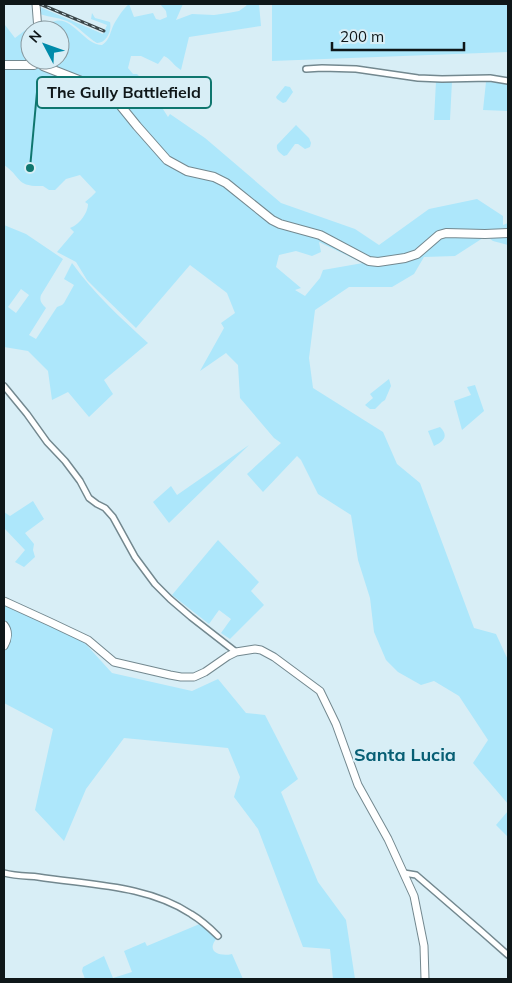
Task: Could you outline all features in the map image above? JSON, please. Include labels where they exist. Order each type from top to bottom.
[{"type":"main road","points":[[4,65],[20,66]]},
{"type":"main road","points":[[54,70],[94,86],[115,99],[167,160],[188,170],[214,177],[226,183],[272,220],[320,235],[369,261],[392,260],[417,254],[438,235],[446,233],[508,233]]},
{"type":"street","points":[[36,4],[37,20]]},
{"type":"street","points":[[306,69],[356,69],[418,78],[490,78],[508,81]]},
{"type":"street","points":[[4,386],[47,442],[65,461],[80,481],[89,498],[105,508],[113,517],[135,557],[156,584],[184,611],[236,652]]},
{"type":"street","points":[[4,602],[88,640],[114,662],[153,672],[181,677],[194,677],[236,652],[255,649],[268,653],[320,691],[336,724],[358,785],[388,839],[414,896],[424,946],[425,979]]},
{"type":"street","points":[[4,625],[8,635],[4,646]]},
{"type":"street","points":[[4,873],[106,886],[147,895],[187,911],[218,936]]},
{"type":"street","points":[[404,873],[416,875],[508,955]]},
{"type":"shaded area","points":[[129,4],[134,17],[153,13],[156,19],[160,20],[167,17],[166,11],[160,4],[183,4],[176,20],[192,14],[214,15],[239,11],[247,4],[259,4],[261,26],[189,37],[181,70],[164,56],[158,64],[141,56],[131,56],[128,68],[147,84],[168,117],[170,114],[205,138],[281,203],[355,229],[379,245],[429,209],[477,199],[503,216],[503,225],[508,223],[508,228],[497,229],[489,235],[508,235],[508,245],[493,241],[486,236],[455,256],[424,257],[414,274],[392,287],[349,287],[315,310],[309,358],[313,388],[383,432],[397,464],[420,483],[474,628],[496,634],[508,660],[508,804],[473,763],[488,740],[459,696],[434,681],[421,685],[398,672],[386,660],[374,632],[370,598],[358,560],[351,515],[318,494],[301,460],[297,456],[263,492],[247,474],[281,443],[274,438],[240,398],[238,365],[226,353],[200,371],[224,328],[221,323],[235,313],[227,293],[190,265],[136,328],[87,280],[76,262],[57,252],[74,232],[70,228],[77,224],[85,215],[88,204],[85,202],[96,192],[80,175],[66,179],[55,190],[49,190],[43,186],[28,185],[23,183],[4,165],[4,69],[44,70],[103,93],[164,162],[206,176],[204,171],[181,164],[163,151],[113,92],[106,87],[63,70],[70,70],[70,24],[95,44],[102,45],[108,38],[121,13]],"holes":[[[319,242],[363,263],[323,270],[320,278],[305,296],[295,290],[301,288],[276,267],[279,255],[296,251],[312,256],[321,252]]]},
{"type":"shaded area","points":[[272,4],[508,4],[508,52],[272,61]]},
{"type":"shaded area","points":[[40,7],[103,34],[107,25],[91,19],[92,13],[95,18],[110,22],[109,32],[104,41],[97,43],[70,23],[70,20],[40,14]]},
{"type":"shaded area","points":[[5,25],[15,38],[20,34],[20,62],[4,63]]},
{"type":"shaded area","points":[[436,81],[452,81],[450,120],[434,120]]},
{"type":"shaded area","points":[[486,82],[508,83],[508,111],[483,110]]},
{"type":"shaded area","points":[[285,86],[290,87],[293,92],[286,102],[283,103],[276,97]]},
{"type":"shaded area","points":[[296,125],[309,138],[310,147],[305,149],[295,144],[287,155],[284,156],[278,150],[277,145]]},
{"type":"shaded area","points":[[4,225],[26,234],[63,259],[40,297],[42,304],[46,308],[29,335],[36,339],[57,307],[64,303],[74,285],[64,279],[72,263],[118,315],[148,343],[104,380],[113,394],[89,417],[68,392],[52,400],[48,371],[28,351],[4,347]],"holes":[[[21,289],[29,295],[16,313],[8,307]]]},
{"type":"shaded area","points":[[389,379],[391,386],[385,400],[375,409],[370,409],[365,405],[373,398],[370,394]]},
{"type":"shaded area","points":[[475,385],[484,411],[462,430],[454,401],[471,395],[467,387]]},
{"type":"shaded area","points":[[440,427],[445,436],[434,446],[428,431]]},
{"type":"shaded area","points":[[249,445],[169,523],[153,502],[171,486],[177,495]]},
{"type":"shaded area","points":[[33,501],[44,519],[25,533],[34,544],[35,557],[24,567],[15,562],[25,550],[4,528],[4,512],[10,516]]},
{"type":"shaded area","points":[[218,540],[259,582],[251,591],[264,605],[230,639],[221,633],[231,619],[219,610],[209,624],[172,595]]},
{"type":"shaded area","points":[[4,605],[82,640],[112,673],[192,691],[218,679],[246,713],[265,715],[298,779],[281,792],[318,882],[346,920],[355,979],[333,979],[330,949],[303,947],[258,829],[234,797],[240,777],[228,748],[124,738],[86,789],[64,841],[35,810],[53,729],[4,703]]},
{"type":"shaded area","points":[[508,811],[508,837],[496,825]]},
{"type":"shaded area","points":[[202,923],[217,938],[213,950],[223,955],[232,954],[243,979],[85,979],[82,971],[83,967],[104,956],[113,978],[132,972],[124,951],[145,942],[147,946]]},
{"type":"railway","points":[[40,4],[104,31]]},
{"type":"place","name":"The Gully Battlefield","points":[[30,168]]},
{"type":"district","name":"Santa Lucia","points":[[405,755]]}]
